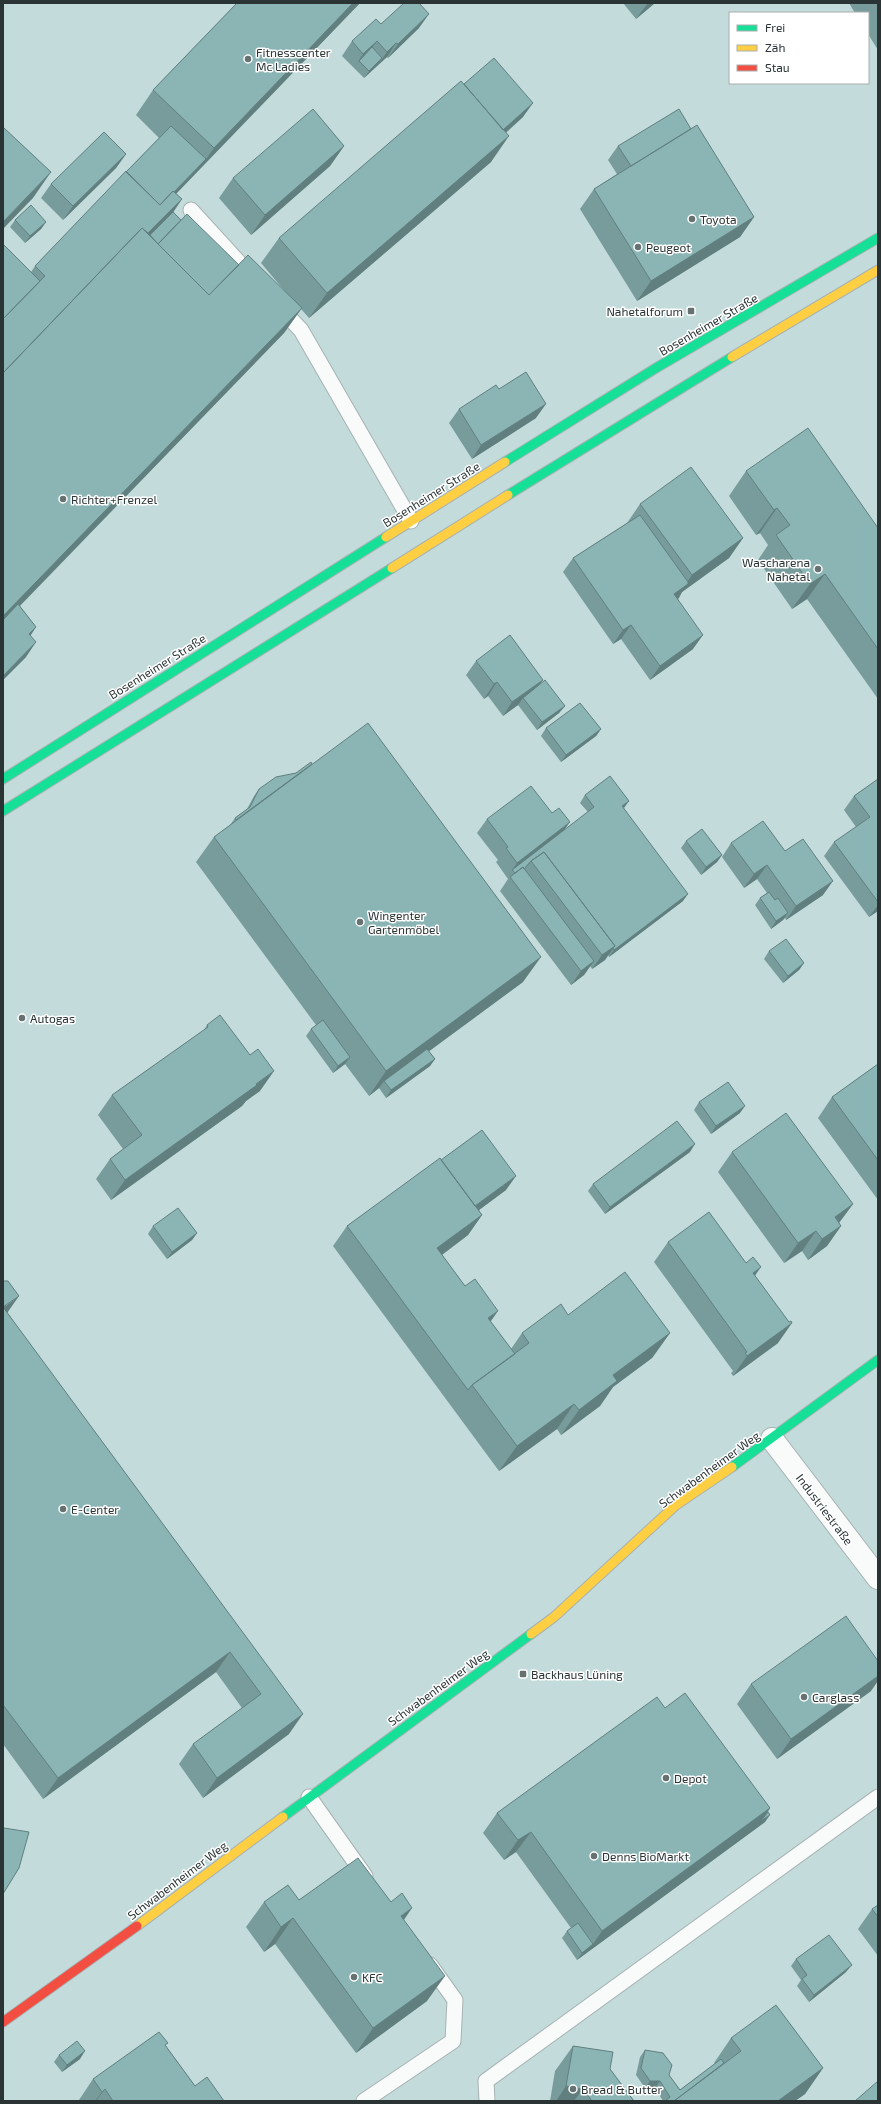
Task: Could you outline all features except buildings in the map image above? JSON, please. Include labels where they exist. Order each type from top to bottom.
[{"type":"street","name":"Bosenheimer Straße","points":[[3,779],[656,368],[878,238]]},
{"type":"street","points":[[3,811],[671,393],[878,270]]},
{"type":"street","name":"Schwabenheimer Weg","points":[[3,2022],[108,1947],[554,1617],[676,1505],[772,1439],[878,1360]]},
{"type":"street","name":"Industriestraße","points":[[772,1439],[878,1578]]},
{"type":"lane","points":[[191,210],[300,330],[411,521]]},
{"type":"lane","points":[[309,1797],[373,1886]]},
{"type":"lane","points":[[487,2101],[486,2080],[878,1797]]},
{"type":"lane","points":[[364,2101],[453,2041],[455,2000],[423,1955]]},
{"type":"shaded area","points":[[3,3],[878,3],[878,2101],[3,2101]]},
{"type":"traffic: fast","points":[[505,462],[656,368],[878,238]]},
{"type":"traffic: fast","points":[[508,495],[732,357]]},
{"type":"traffic: fast","points":[[3,779],[386,537]]},
{"type":"traffic: fast","points":[[3,811],[392,568]]},
{"type":"traffic: fast","points":[[732,1467],[878,1360]]},
{"type":"traffic: fast","points":[[283,1817],[531,1634]]},
{"type":"traffic: slow","points":[[732,357],[878,270]]},
{"type":"traffic: slow","points":[[386,537],[505,462]]},
{"type":"traffic: slow","points":[[392,568],[508,495]]},
{"type":"traffic: slow","points":[[531,1634],[554,1617],[676,1505],[732,1467]]},
{"type":"traffic: slow","points":[[137,1926],[283,1817]]},
{"type":"traffic: jam","points":[[3,2022],[137,1926]]},
{"type":"place","name":"Fitnesscenter Mc Ladies","points":[[248,59]]},
{"type":"place","name":"Toyota","points":[[692,219]]},
{"type":"place","name":"Peugeot","points":[[638,247]]},
{"type":"place","name":"Nahetalforum","points":[[691,311]]},
{"type":"place","name":"Richter+Frenzel","points":[[63,499]]},
{"type":"place","name":"Wascharena Nahetal","points":[[818,569]]},
{"type":"place","name":"Wingenter Gartenmöbel","points":[[360,922]]},
{"type":"place","name":"Autogas","points":[[22,1018]]},
{"type":"place","name":"E-Center","points":[[63,1509]]},
{"type":"place","name":"Backhaus Lüning","points":[[523,1674]]},
{"type":"place","name":"Carglass","points":[[804,1697]]},
{"type":"place","name":"Depot","points":[[666,1778]]},
{"type":"place","name":"Denns BioMarkt","points":[[594,1856]]},
{"type":"place","name":"KFC","points":[[354,1977]]},
{"type":"place","name":"Bread & Butter","points":[[573,2089]]}]
